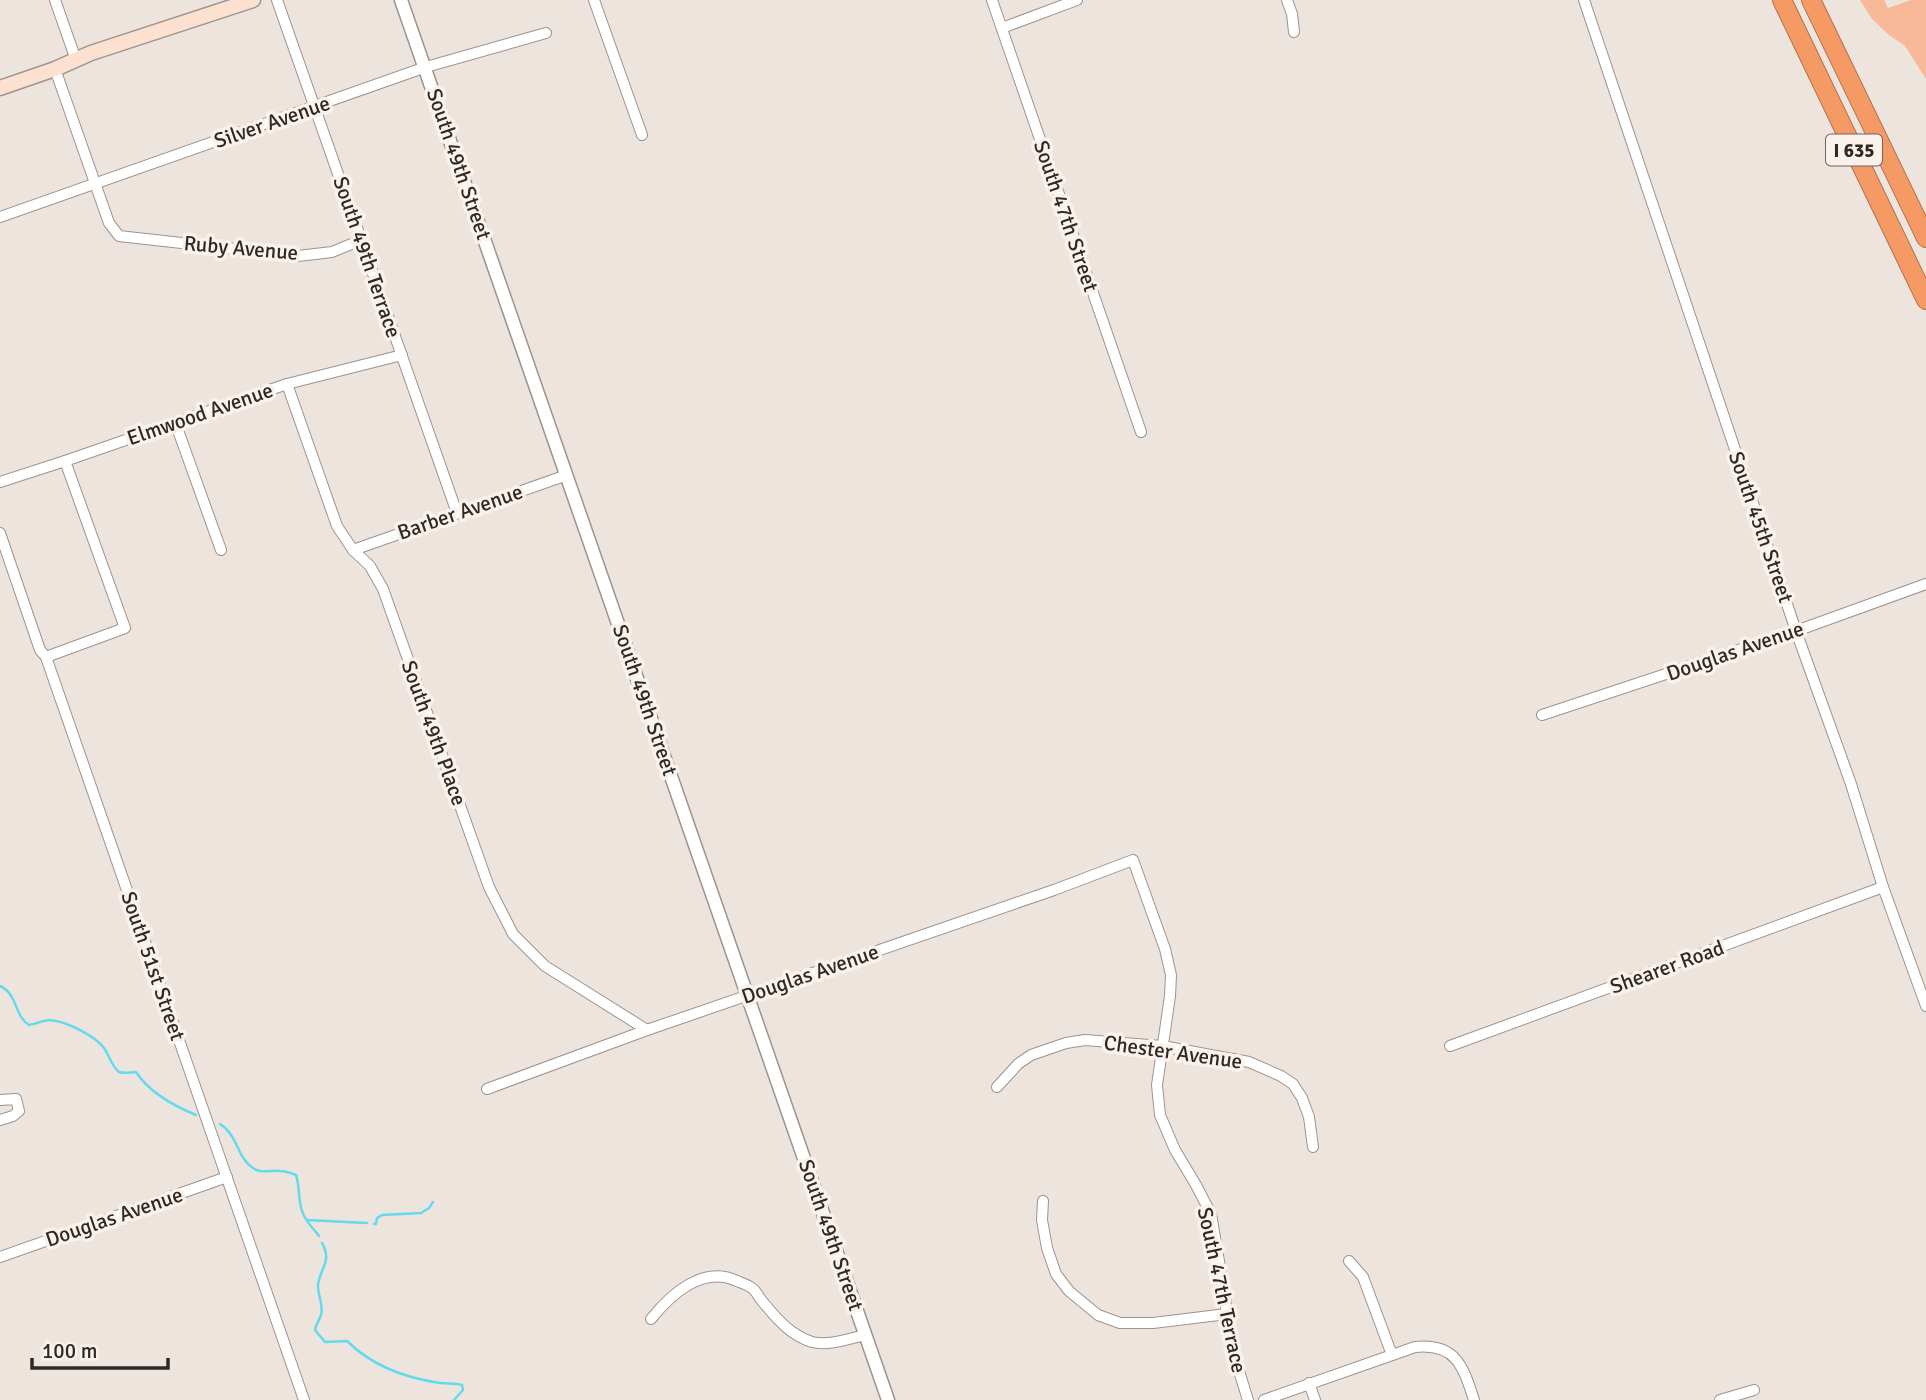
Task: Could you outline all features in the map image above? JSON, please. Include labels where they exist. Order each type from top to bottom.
[{"type":"highway","name":"I 635","points":[[1782,0],[1926,300]]},
{"type":"highway","name":"I 635","points":[[1811,0],[1926,237]]},
{"type":"main road","points":[[0,88],[91,53],[253,0]]},
{"type":"street","points":[[55,0],[76,60]]},
{"type":"street","name":"South 49th Terrace","points":[[277,0],[457,513]]},
{"type":"street","name":"South 49th Street","points":[[401,0],[888,1400]]},
{"type":"street","points":[[594,0],[642,135]]},
{"type":"street","name":"South 47th Street","points":[[992,0],[1141,432]]},
{"type":"street","points":[[1002,28],[1077,0]]},
{"type":"street","points":[[1287,0],[1294,32]]},
{"type":"street","name":"South 45th Street","points":[[1584,0],[1796,631],[1851,784],[1883,887],[1926,1006]]},
{"type":"street","name":"Silver Avenue","points":[[0,217],[426,67],[546,33]]},
{"type":"street","points":[[55,69],[95,183]]},
{"type":"street","name":"Ruby Avenue","points":[[95,183],[109,223],[119,236],[298,256],[332,251],[361,240]]},
{"type":"street","name":"Elmwood Avenue","points":[[0,481],[287,384],[402,355]]},
{"type":"street","name":"South 49th Place","points":[[287,384],[337,526],[354,550],[370,566],[383,589],[489,887],[513,934],[545,966],[647,1030]]},
{"type":"street","points":[[176,422],[221,550]]},
{"type":"street","points":[[46,657],[125,628],[65,461]]},
{"type":"street","name":"Barber Avenue","points":[[354,550],[567,475]]},
{"type":"street","name":"South 51st Street","points":[[0,533],[40,650],[46,657],[304,1400]]},
{"type":"street","name":"Douglas Avenue","points":[[1542,715],[1796,631],[1926,584]]},
{"type":"street","name":"Douglas Avenue","points":[[486,1089],[1133,860]]},
{"type":"street","name":"South 47th Terrace","points":[[1133,860],[1165,949],[1171,975],[1157,1086],[1160,1115],[1175,1150],[1210,1214],[1229,1339],[1248,1400]]},
{"type":"street","name":"Shearer Road","points":[[1450,1046],[1883,887]]},
{"type":"street","name":"Chester Avenue","points":[[997,1087],[1018,1064],[1031,1055],[1066,1043],[1096,1040],[1162,1046],[1249,1062],[1293,1084],[1309,1117],[1312,1147]]},
{"type":"street","points":[[0,1100],[16,1100],[19,1111],[0,1120]]},
{"type":"street","name":"Douglas Avenue","points":[[0,1257],[227,1177]]},
{"type":"street","points":[[1043,1200],[1042,1220],[1047,1248],[1056,1274],[1069,1291],[1098,1315],[1120,1323],[1142,1323],[1227,1314]]},
{"type":"street","points":[[1349,1261],[1363,1277],[1391,1355]]},
{"type":"street","points":[[651,1319],[667,1299],[685,1287],[707,1276],[727,1276],[752,1288],[785,1327],[800,1337],[829,1343],[865,1335]]},
{"type":"street","points":[[1264,1400],[1415,1347],[1429,1346],[1451,1353],[1464,1370],[1474,1400]]},
{"type":"street","points":[[1310,1383],[1315,1400]]},
{"type":"street","points":[[1720,1400],[1754,1390]]},
{"type":"shaded area","points":[[1860,0],[1884,0],[1888,8],[1911,0],[1926,0],[1926,79],[1905,46],[1872,19]]},
{"type":"waterway","points":[[0,986],[10,994],[24,1021],[29,1025],[50,1020],[80,1030],[100,1043],[119,1072],[136,1072],[163,1098],[196,1115]]},
{"type":"waterway","points":[[220,1124],[253,1168],[296,1175],[303,1215],[319,1236]]},
{"type":"waterway","points":[[374,1224],[382,1215],[421,1213],[433,1202]]},
{"type":"waterway","points":[[307,1220],[367,1223]]},
{"type":"waterway","points":[[322,1243],[326,1255],[318,1286],[322,1312],[315,1330],[325,1342],[347,1341],[378,1364],[402,1374],[427,1381],[462,1385],[463,1390],[454,1400]]}]
